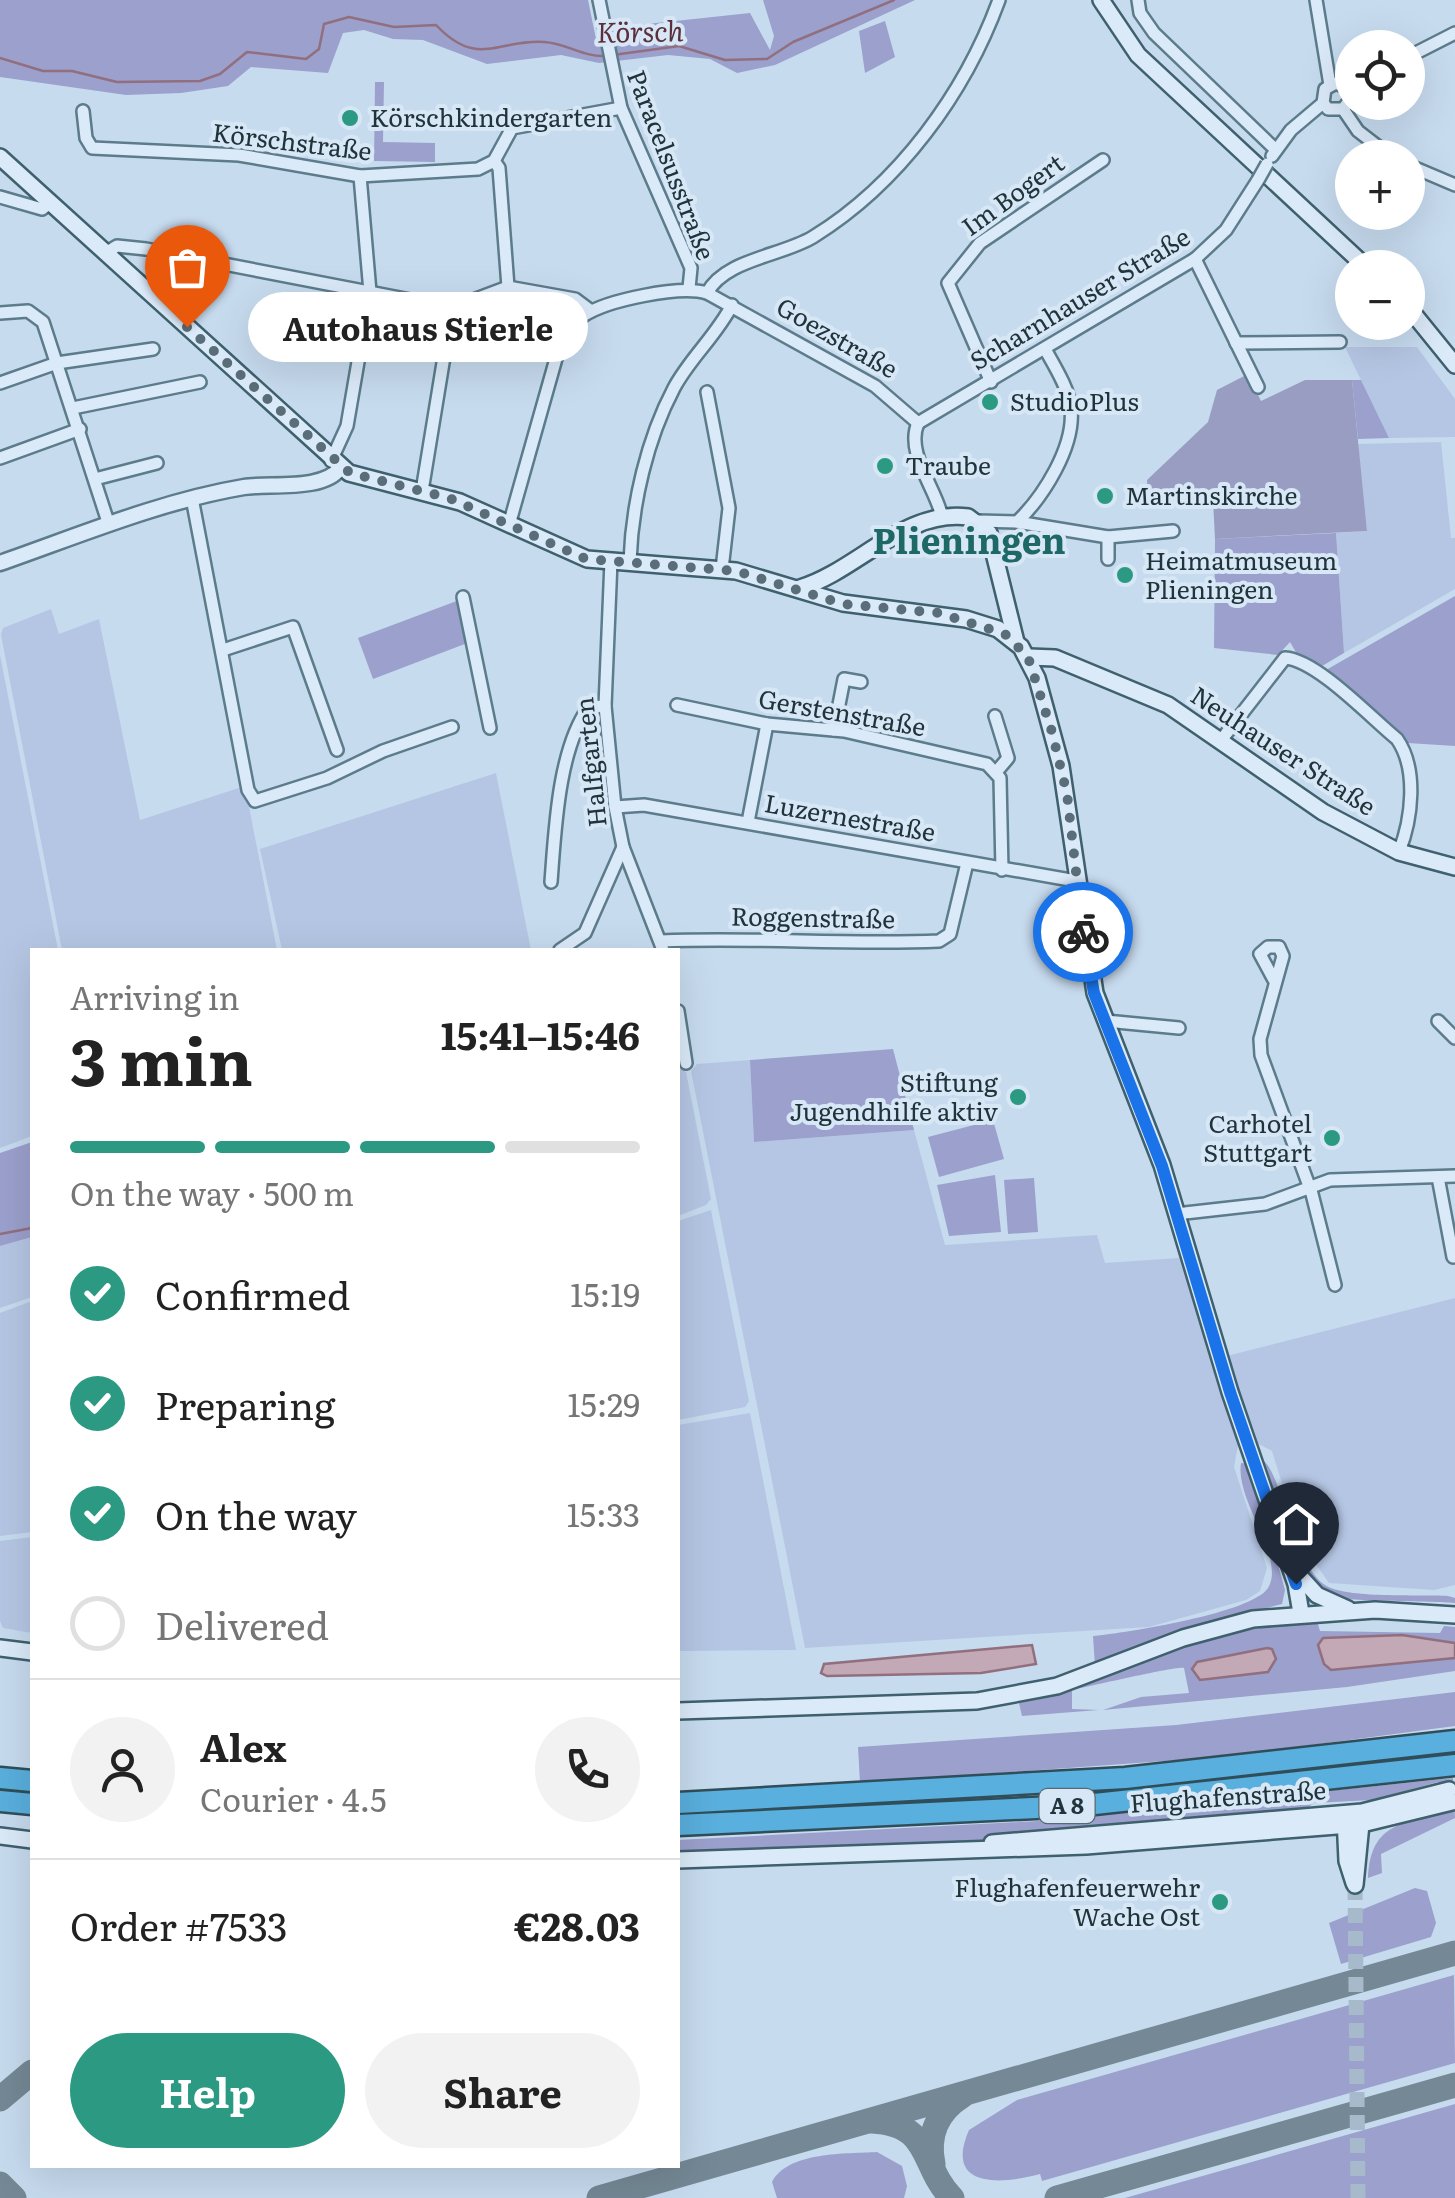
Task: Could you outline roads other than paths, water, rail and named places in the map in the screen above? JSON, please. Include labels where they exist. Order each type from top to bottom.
[{"type":"highway","name":"A 8","points":[[680,1802],[1108,1780],[1455,1741]]},
{"type":"highway","name":"A 8","points":[[680,1825],[1076,1806],[1455,1765]]},
{"type":"highway","points":[[0,1778],[30,1781]]},
{"type":"highway","points":[[0,1801],[30,1804]]},
{"type":"main road","points":[[1101,0],[1138,56],[1348,250]]},
{"type":"main road","points":[[0,157],[336,464],[422,491],[573,555],[722,569],[800,588],[830,600],[1004,624]]},
{"type":"main road","points":[[1425,329],[1455,365]]},
{"type":"main road","points":[[800,588],[826,580],[881,543],[942,517],[964,516],[989,525],[1004,624],[1028,657],[1067,794],[1088,970],[1151,1134],[1290,1564],[1301,1613]]},
{"type":"main road","points":[[826,580],[830,600]]},
{"type":"main road","name":"Neuhauser Straße","points":[[1028,657],[1055,658],[1138,692],[1222,738],[1322,812],[1399,852],[1455,867]]},
{"type":"main road","points":[[1290,1564],[1317,1595],[1352,1611]]},
{"type":"main road","points":[[680,1712],[939,1703],[1017,1696],[1057,1686],[1213,1628],[1301,1613],[1455,1615]]},
{"type":"main road","points":[[0,1648],[30,1652]]},
{"type":"main road","points":[[1354,1819],[1450,1796]]},
{"type":"main road","points":[[1347,1861],[1354,1819]]},
{"type":"main road","points":[[1307,1829],[1335,1845],[1347,1861],[1355,1885],[1354,1819]]},
{"type":"main road","name":"Flughafenstraße","points":[[680,1860],[1054,1848],[1307,1829],[1354,1819]]},
{"type":"main road","name":"Flughafenstraße","points":[[934,1850],[1034,1836],[1354,1819]]},
{"type":"main road","points":[[0,1836],[30,1840]]},
{"type":"street","name":"Paracelsusstraße","points":[[598,0],[621,108],[690,268],[689,288]]},
{"type":"street","points":[[707,293],[719,277],[823,230],[909,154],[956,92],[999,0]]},
{"type":"street","points":[[1138,0],[1140,13],[1154,32],[1276,150]]},
{"type":"street","points":[[1316,0],[1330,84],[1335,85]]},
{"type":"street","points":[[1425,49],[1455,34]]},
{"type":"street","name":"Scharnhauser Straße","points":[[918,423],[1194,259],[1226,230],[1276,150],[1323,102],[1330,84]]},
{"type":"street","points":[[1323,102],[1335,110]]},
{"type":"street","points":[[508,287],[499,168],[494,160],[512,128],[621,108]]},
{"type":"street","name":"Körschstraße","points":[[83,111],[86,138],[92,148],[240,155],[360,176],[478,169],[494,160]]},
{"type":"street","points":[[1352,120],[1369,140]]},
{"type":"street","name":"Im Bogert","points":[[991,382],[948,283],[980,243],[1103,160]]},
{"type":"street","points":[[1425,172],[1455,185]]},
{"type":"street","points":[[0,563],[192,498],[263,484],[327,478],[336,464],[347,426],[370,292],[360,176]]},
{"type":"street","points":[[0,198],[42,209],[50,202]]},
{"type":"street","points":[[107,252],[117,246],[146,249],[452,308],[508,287],[575,300],[592,311]]},
{"type":"street","points":[[1194,259],[1258,387]]},
{"type":"street","points":[[508,525],[559,348],[574,324],[592,311],[689,288]]},
{"type":"street","name":"Goezstraße","points":[[689,288],[732,305],[875,386],[918,423]]},
{"type":"street","points":[[630,561],[632,517],[666,406],[675,386],[716,336],[732,305]]},
{"type":"street","points":[[422,491],[452,308]]},
{"type":"street","points":[[0,313],[38,316],[73,408],[109,525]]},
{"type":"street","points":[[1236,343],[1340,342]]},
{"type":"street","points":[[0,382],[57,363],[152,348]]},
{"type":"street","points":[[1017,522],[1036,504],[1059,464],[1072,409],[1045,350]]},
{"type":"street","points":[[73,408],[200,382]]},
{"type":"street","points":[[707,392],[730,508],[722,569]]},
{"type":"street","points":[[918,423],[914,432],[919,456],[942,517]]},
{"type":"street","points":[[0,458],[80,429]]},
{"type":"street","points":[[94,478],[157,463]]},
{"type":"street","points":[[192,498],[250,796],[261,802],[452,726]]},
{"type":"street","points":[[989,525],[1017,522],[1108,537],[1173,531]]},
{"type":"street","points":[[1108,537],[1108,559]]},
{"type":"street","name":"Halfgarten","points":[[611,561],[605,706],[615,807],[624,847],[662,946]]},
{"type":"street","points":[[464,597],[490,728]]},
{"type":"street","points":[[223,650],[293,627],[336,750]]},
{"type":"street","points":[[1222,738],[1285,658],[1296,658],[1397,739],[1406,751],[1408,818],[1399,852]]},
{"type":"street","points":[[834,730],[844,680],[861,682]]},
{"type":"street","name":"Gerstenstraße","points":[[677,705],[767,724],[834,730],[988,764],[997,771]]},
{"type":"street","points":[[551,882],[556,811],[566,768],[582,717],[590,708],[605,706]]},
{"type":"street","points":[[995,716],[1008,758],[997,771],[1002,870]]},
{"type":"street","points":[[748,822],[767,724]]},
{"type":"street","name":"Luzernestraße","points":[[615,807],[644,806],[748,822],[1002,870],[1076,880]]},
{"type":"street","points":[[563,948],[586,934],[624,847]]},
{"type":"street","name":"Roggenstraße","points":[[662,946],[742,937],[847,945],[939,940],[950,934],[967,863]]},
{"type":"street","points":[[1274,980],[1260,1038],[1261,1055],[1309,1185],[1334,1285]]},
{"type":"street","points":[[1106,1021],[1179,1028]]},
{"type":"street","points":[[1438,1021],[1455,1038]]},
{"type":"street","points":[[680,1025],[686,1063]]},
{"type":"street","points":[[1438,1176],[1454,1257]]},
{"type":"street","points":[[1176,1214],[1265,1204],[1330,1180],[1455,1176]]},
{"type":"waterway","name":"Körsch","points":[[613,55],[679,46],[725,60],[767,59],[793,42],[894,0]]},
{"type":"waterway","name":"Körsch","points":[[0,58],[43,71],[72,71],[117,82],[200,81],[220,74],[247,52],[306,59],[319,49],[324,24],[349,17],[394,27],[436,25],[464,46],[476,49],[544,42],[605,56]]},
{"type":"waterway","points":[[0,1234],[30,1228]]},
{"type":"tunnel","points":[[1355,1885],[1358,2198]]},
{"type":"place","name":"Körschkindergarten","points":[[350,118]]},
{"type":"place","name":"Autohaus Stierle","points":[[187,327]]},
{"type":"place","name":"StudioPlus","points":[[990,402]]},
{"type":"place","name":"Traube","points":[[885,466]]},
{"type":"place","name":"Martinskirche","points":[[1105,496]]},
{"type":"place","name":"Heimatmuseum Plieningen","points":[[1125,575]]},
{"type":"place","name":"Stiftung Jugendhilfe aktiv","points":[[1018,1097]]},
{"type":"place","name":"Carhotel Stuttgart","points":[[1332,1138]]},
{"type":"place","name":"Flughafenfeuerwehr Wache Ost","points":[[1220,1902]]},
{"type":"district","name":"Plieningen","points":[[969,542]]}]
